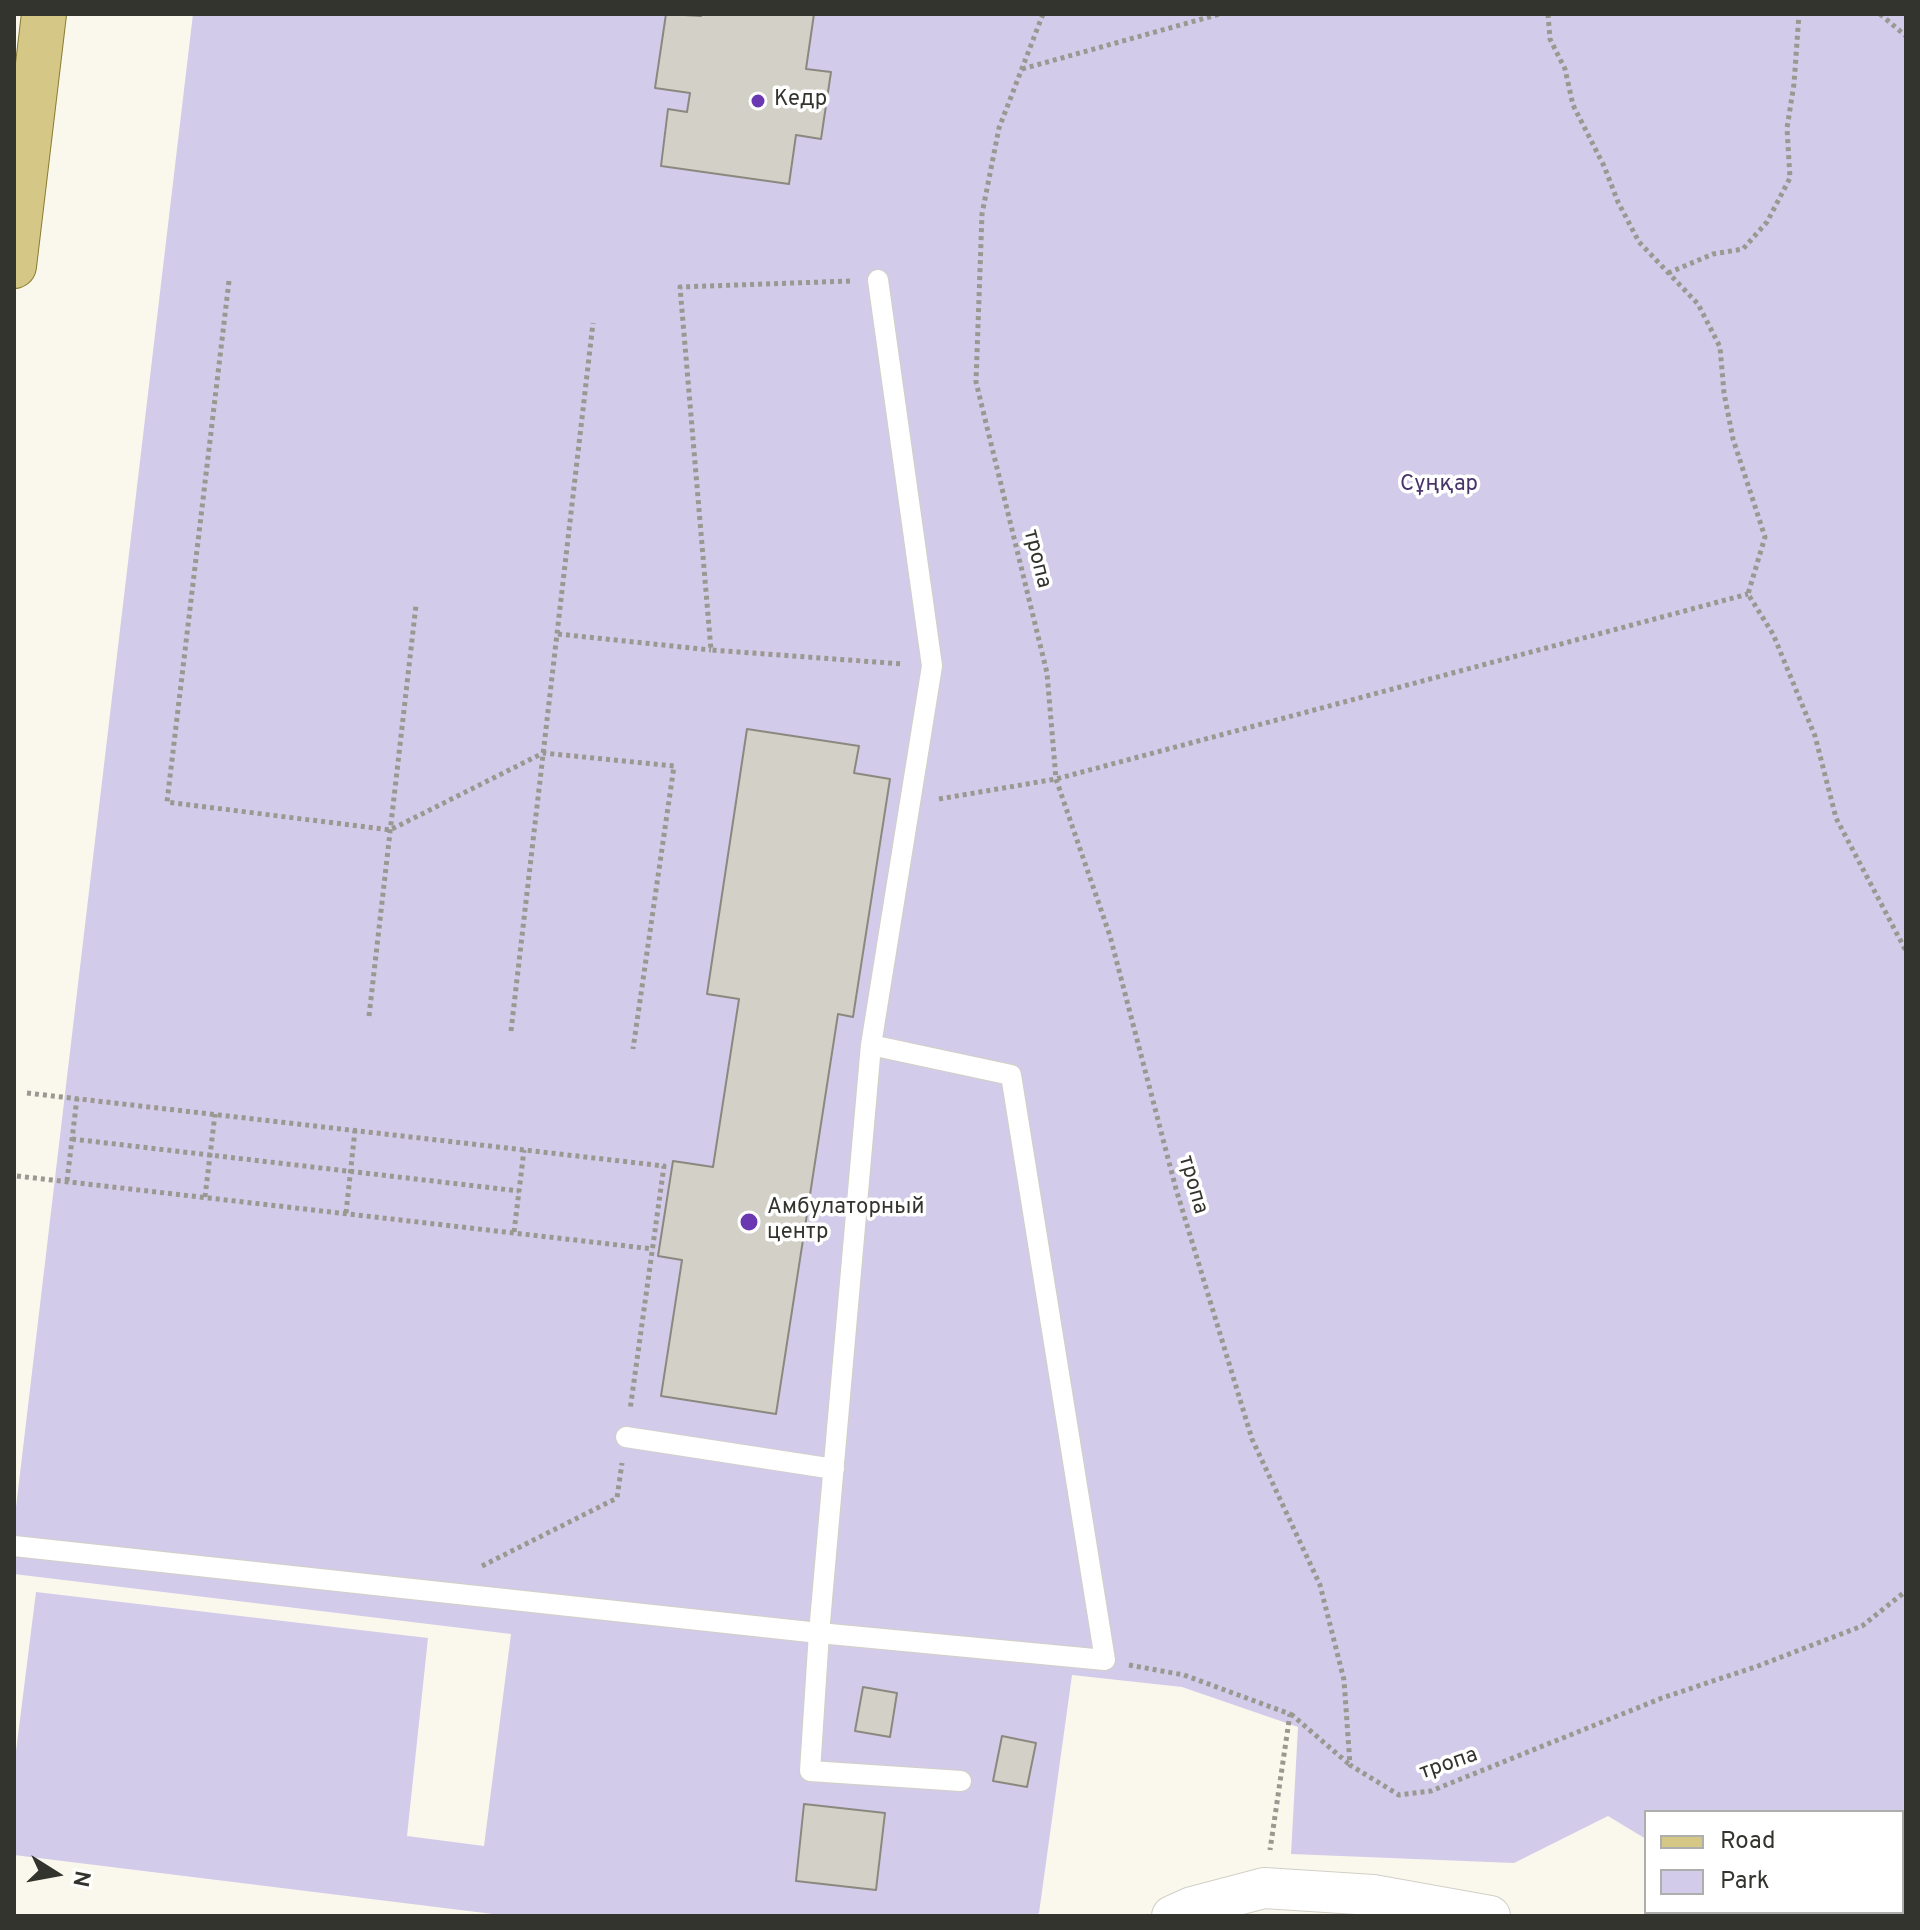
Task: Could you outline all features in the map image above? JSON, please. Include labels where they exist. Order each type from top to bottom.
[{"type":"main road","points":[[14,266],[44,14]]},
{"type":"street","points":[[1172,1916],[1192,1907],[1264,1888],[1373,1895],[1490,1916]]},
{"type":"lane","points":[[878,280],[932,666],[871,1045],[819,1633],[810,1771],[961,1781]]},
{"type":"lane","points":[[14,1546],[819,1633],[1105,1660],[1011,1075],[871,1045]]},
{"type":"lane","points":[[626,1437],[834,1469]]},
{"type":"path","name":"тропа","points":[[1043,14],[999,128],[982,214],[976,382],[1047,673],[1056,779],[1110,936],[1176,1189],[1252,1439],[1320,1585],[1344,1680],[1350,1765],[1399,1795],[1431,1791],[1662,1698],[1758,1666],[1862,1626],[1906,1591]]},
{"type":"path","points":[[1022,69],[1220,14]]},
{"type":"path","points":[[1548,14],[1550,39],[1565,69],[1573,105],[1604,166],[1618,202],[1639,242],[1698,304],[1720,347],[1724,393],[1733,439],[1765,537],[1748,594],[1773,634],[1815,736],[1836,818],[1906,951]]},
{"type":"path","points":[[1668,273],[1713,254],[1743,249],[1767,222],[1790,178],[1787,128],[1799,14]]},
{"type":"path","points":[[1880,14],[1906,36]]},
{"type":"path","points":[[711,650],[680,287],[878,280]]},
{"type":"path","points":[[229,281],[167,802],[390,830],[543,753],[674,766],[633,1049]]},
{"type":"path","points":[[511,1031],[593,323]]},
{"type":"path","points":[[910,804],[1056,779],[1748,594]]},
{"type":"path","points":[[369,1016],[416,605]]},
{"type":"path","points":[[558,634],[711,650],[932,666]]},
{"type":"path","points":[[27,1093],[664,1166],[617,1498],[431,1591]]},
{"type":"path","points":[[67,1181],[77,1098]]},
{"type":"path","points":[[205,1197],[215,1114]]},
{"type":"path","points":[[346,1213],[355,1130]]},
{"type":"path","points":[[72,1139],[519,1191]]},
{"type":"path","points":[[514,1233],[524,1150]]},
{"type":"path","points":[[17,1176],[653,1249]]},
{"type":"path","points":[[1105,1660],[1184,1675],[1290,1714],[1350,1765]]},
{"type":"path","points":[[1264,1888],[1290,1714]]},
{"type":"green space","name":"Сұңқар","points":[[193,14],[1906,14],[1906,1916],[1764,1914],[1904,1914],[1904,1810],[1644,1810],[1644,1838],[1608,1816],[1514,1863],[1291,1854],[1298,1727],[1182,1687],[1072,1675],[1039,1913],[1034,1916],[509,1916],[14,1855],[14,1767],[36,1592],[428,1638],[407,1836],[484,1846],[511,1634],[14,1574],[14,1524]]},
{"type":"building","name":"Кедр","points":[[666,14],[814,14],[806,69],[831,72],[821,139],[796,135],[789,184],[661,166],[668,109],[687,112],[690,93],[655,88]]},
{"type":"building","points":[[747,729],[859,746],[854,773],[890,779],[853,1017],[838,1014],[776,1414],[661,1396],[682,1260],[658,1256],[673,1161],[713,1167],[739,999],[707,994]]},
{"type":"building","points":[[863,1687],[897,1693],[890,1737],[855,1731]]},
{"type":"building","points":[[1002,1736],[1036,1743],[1027,1787],[993,1781]]},
{"type":"building","points":[[804,1804],[885,1813],[876,1890],[796,1881]]},
{"type":"place","name":"Кедр","points":[[758,101]]},
{"type":"place","name":"Амбулаторный центр","points":[[749,1222]]}]
